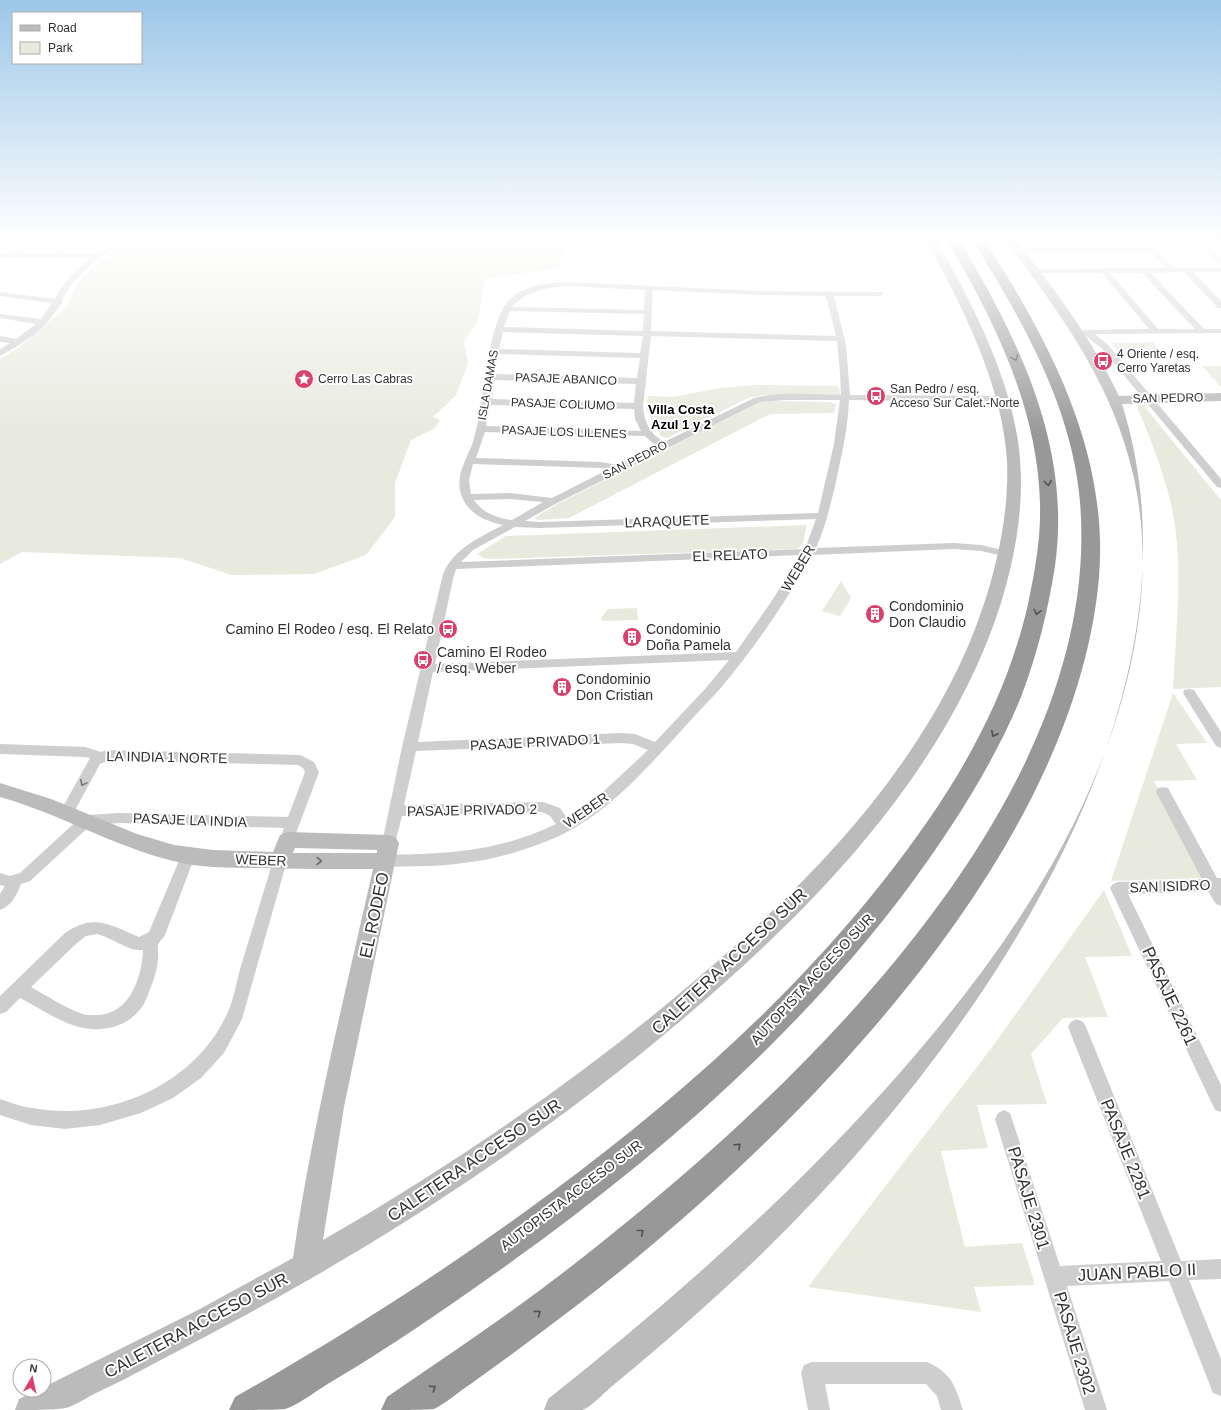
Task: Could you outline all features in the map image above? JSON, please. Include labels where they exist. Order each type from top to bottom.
[{"type":"highway","name":"AUTOPISTA ACCESO SUR","points":[[248,1410],[354,1347],[436,1295],[585,1187],[642,1141],[748,1048],[792,1004],[866,922],[894,888],[937,828],[981,759],[1011,695],[1031,636],[1040,598],[1048,544],[1049,496],[1044,453],[1038,428],[1022,376],[996,315],[990,304]]},
{"type":"highway","points":[[400,1410],[504,1338],[600,1265],[726,1159],[835,1050],[880,999],[947,915],[975,874],[999,834],[1036,763],[1052,729],[1063,698],[1079,642],[1090,563],[1091,537],[1086,488],[1076,436],[1048,360],[1019,304]]},
{"type":"main road","name":"CALETERA ACCESO SUR","points":[[30,1410],[170,1341],[306,1266],[457,1174],[575,1092],[676,1012],[754,943],[832,863],[884,801],[936,725],[961,681],[981,634],[998,587],[1007,554],[1013,509],[1014,472],[1008,417],[975,321],[966,304]]},
{"type":"main road","points":[[559,1410],[610,1370],[708,1286],[799,1200],[852,1145],[933,1053],[1030,923],[1064,865],[1096,798],[1123,728],[1133,695],[1146,628],[1150,569],[1147,516],[1135,456],[1116,400],[1083,332],[1061,304]]},
{"type":"main road","name":"SAN PEDRO","points":[[1116,400],[1221,397]]},
{"type":"main road","name":"WEBER","points":[[0,790],[67,812],[137,842],[161,850],[188,856],[280,861],[387,852]]},
{"type":"main road","points":[[280,861],[290,831]]},
{"type":"main road","name":"WEBER","points":[[290,831],[387,852]]},
{"type":"main road","name":"EL RODEO","points":[[306,1266],[315,1199],[387,852]]},
{"type":"street","points":[[0,353],[18,342],[43,322],[57,304]]},
{"type":"street","name":"ISLA DAMAS","points":[[467,497],[465,493],[464,479],[481,429],[499,329],[507,309],[511,304]]},
{"type":"street","points":[[648,304],[645,356],[638,406],[639,416],[647,433],[656,442],[663,446]]},
{"type":"street","name":"WEBER","points":[[387,852],[474,856],[510,848],[565,826],[624,782],[658,749],[723,676],[775,606],[809,552],[822,516],[841,435],[846,398],[840,339],[833,304]]},
{"type":"street","points":[[1132,304],[1156,332]]},
{"type":"street","points":[[1176,304],[1202,331]]},
{"type":"street","points":[[507,309],[648,312]]},
{"type":"street","points":[[0,316],[43,322]]},
{"type":"street","points":[[499,329],[840,339]]},
{"type":"street","points":[[1083,332],[1221,331]]},
{"type":"street","points":[[1083,332],[1105,347],[1221,485]]},
{"type":"street","points":[[0,339],[18,342]]},
{"type":"street","points":[[494,351],[645,356]]},
{"type":"street","name":"PASAJE ABANICO","points":[[491,377],[642,381]]},
{"type":"street","name":"SAN PEDRO","points":[[452,566],[469,548],[553,501],[757,400],[767,398],[1002,399]]},
{"type":"street","name":"PASAJE COLIUMO","points":[[487,402],[638,406]]},
{"type":"street","name":"PASAJE LOS LILENES","points":[[481,429],[634,434],[647,433]]},
{"type":"street","points":[[470,461],[601,465],[619,468]]},
{"type":"street","points":[[513,523],[497,520],[481,514],[472,505],[467,497],[482,496],[533,498],[553,501]]},
{"type":"street","name":"LARAQUETE","points":[[513,523],[540,525],[822,516]]},
{"type":"street","name":"EL RELATO","points":[[452,566],[960,546],[981,548],[1007,554]]},
{"type":"street","name":"EL RODEO","points":[[387,852],[426,668],[447,579],[452,566]]},
{"type":"street","points":[[426,668],[739,656]]},
{"type":"street","points":[[707,657],[716,664],[723,676]]},
{"type":"street","points":[[1189,693],[1221,743]]},
{"type":"street","name":"PASAJE PRIVADO 1","points":[[409,747],[621,738],[640,741],[658,749]]},
{"type":"street","name":"LA INDIA 1 NORTE","points":[[0,749],[85,752],[101,757],[111,755],[294,760],[305,762],[311,768],[311,776],[290,831]]},
{"type":"street","points":[[67,812],[95,761],[101,757]]},
{"type":"street","points":[[1164,792],[1217,884],[1221,900]]},
{"type":"street","name":"PASAJE PRIVADO 2","points":[[396,812],[543,807],[555,812],[565,826]]},
{"type":"street","name":"PASAJE LA INDIA","points":[[87,820],[120,818],[290,831]]},
{"type":"street","points":[[0,904],[10,893],[7,880],[29,873],[87,820]]},
{"type":"street","points":[[0,1007],[76,934],[88,928],[102,927],[138,944],[150,941],[157,935],[188,856]]},
{"type":"street","points":[[0,1107],[20,1114],[40,1118],[79,1119],[99,1117],[118,1113],[154,1099],[186,1079],[200,1067],[222,1043],[234,1019],[280,861]]},
{"type":"street","name":"SAN ISIDRO","points":[[1118,888],[1217,884]]},
{"type":"street","name":"PASAJE 2261","points":[[1118,888],[1221,1104]]},
{"type":"street","points":[[19,989],[81,1021],[95,1024],[113,1019],[133,1006],[140,995],[150,964],[150,941]]},
{"type":"street","name":"PASAJE 2281","points":[[1077,1027],[1221,1385]]},
{"type":"street","name":"PASAJE 2301","points":[[1004,1119],[1054,1276]]},
{"type":"street","name":"JUAN PABLO II","points":[[1054,1276],[1221,1268]]},
{"type":"street","name":"PASAJE 2302","points":[[1054,1276],[1096,1410]]},
{"type":"street","points":[[819,1410],[812,1373],[927,1373],[934,1376],[944,1385],[952,1410]]},
{"type":"green space","points":[[68,304],[481,304],[478,320],[464,342],[468,363],[456,395],[433,417],[440,420],[435,428],[411,440],[395,483],[395,517],[366,555],[314,574],[232,575],[180,558],[22,552],[0,564],[0,359],[18,348],[67,307]]},
{"type":"green space","points":[[1153,342],[1163,354],[1120,354],[1111,343]]},
{"type":"green space","points":[[1202,366],[1221,366],[1221,387]]},
{"type":"green space","points":[[756,385],[836,386],[839,388],[840,395],[764,395],[748,398],[667,438],[661,436],[646,409],[648,396],[673,397],[720,388]]},
{"type":"green space","points":[[760,402],[830,402],[836,404],[834,413],[771,414],[569,518],[538,520],[534,518],[559,503]]},
{"type":"green space","points":[[1136,405],[1143,405],[1221,500],[1221,687],[1173,689],[1178,594],[1175,523],[1163,475]]},
{"type":"green space","points":[[807,525],[803,543],[798,549],[493,559],[484,558],[477,554],[506,536]]},
{"type":"green space","points":[[841,581],[851,598],[840,616],[822,611]]},
{"type":"green space","points":[[637,608],[638,620],[602,621],[601,618],[608,609]]},
{"type":"green space","points":[[1173,693],[1207,743],[1176,744],[1197,780],[1154,781],[1204,878],[1111,881]]},
{"type":"green space","points":[[1104,890],[1132,956],[1085,957],[1108,1017],[1063,1018],[1031,1054],[1047,1104],[977,1105],[988,1148],[941,1151],[965,1247],[1022,1243],[1035,1285],[974,1287],[981,1312],[808,1287],[993,1046]]},
{"type":"place","name":"4 Oriente / esq. Cerro Yaretas","points":[[1103,361]]},
{"type":"place","name":"Cerro Las Cabras","points":[[304,379]]},
{"type":"place","name":"San Pedro / esq. Acceso Sur Calet.-Norte","points":[[876,396]]},
{"type":"place","name":"Condominio Don Claudio","points":[[875,614]]},
{"type":"place","name":"Camino El Rodeo / esq. El Relato","points":[[448,629]]},
{"type":"place","name":"Condominio Doña Pamela","points":[[632,637]]},
{"type":"place","name":"Camino El Rodeo / esq. Weber","points":[[423,660]]},
{"type":"place","name":"Condominio Don Cristian","points":[[562,687]]},
{"type":"district","name":"Villa Costa Azul 1 y 2","points":[[681,416]]}]
